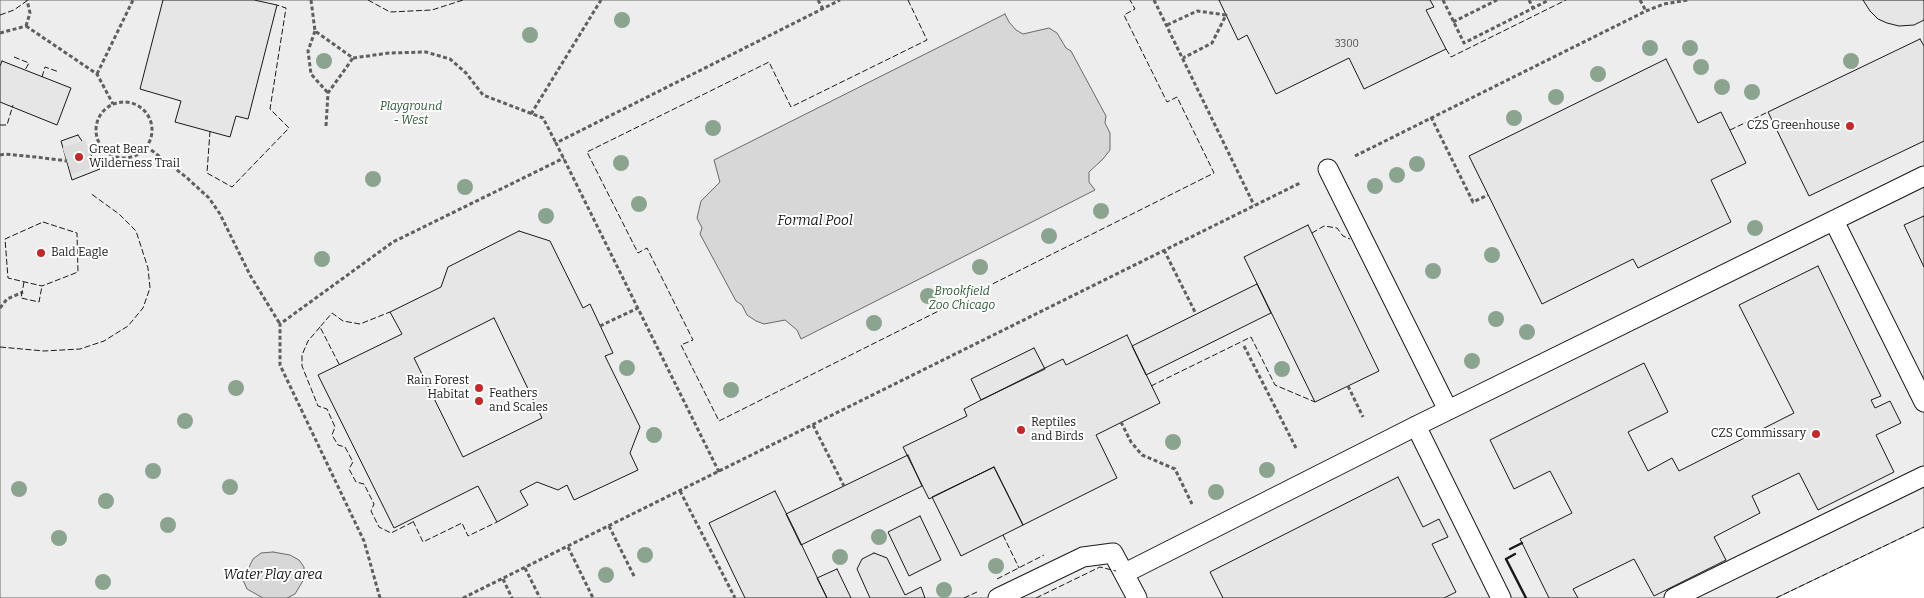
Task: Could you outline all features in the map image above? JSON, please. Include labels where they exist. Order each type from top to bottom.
[{"type":"lane","points":[[1328,169],[1448,410]]},
{"type":"lane","points":[[1125,573],[1448,410],[1924,176]]},
{"type":"lane","points":[[1834,220],[1924,402]]},
{"type":"lane","points":[[1416,426],[1501,598]]},
{"type":"lane","points":[[1674,598],[1924,476]]},
{"type":"lane","points":[[998,598],[1083,557],[1113,553],[1137,598]]},
{"type":"path","points":[[26,26],[30,13],[27,0]]},
{"type":"path","points":[[97,74],[133,0]]},
{"type":"path","points":[[311,0],[315,31],[308,52],[311,74],[328,93]]},
{"type":"path","points":[[531,114],[601,0]]},
{"type":"path","points":[[818,0],[823,9]]},
{"type":"path","points":[[556,143],[840,0]]},
{"type":"path","points":[[1154,0],[1254,205]]},
{"type":"path","points":[[1443,0],[1464,43],[1548,0]]},
{"type":"path","points":[[1453,22],[1497,0]]},
{"type":"path","points":[[1529,0],[1533,9]]},
{"type":"path","points":[[1640,0],[1646,11]]},
{"type":"path","points":[[463,598],[1646,11],[1664,4],[1688,0]]},
{"type":"path","points":[[1167,25],[1196,11],[1226,15],[1212,43],[1183,58]]},
{"type":"path","points":[[0,33],[26,26],[97,74],[113,104]]},
{"type":"path","points":[[315,31],[353,58],[426,52],[450,59],[466,73],[483,95],[543,118],[719,472]]},
{"type":"path","points":[[326,126],[328,93],[353,58]]},
{"type":"path","points":[[127,103],[143,110],[149,117],[151,134],[146,146],[136,155],[127,158],[117,158],[109,154],[102,148],[95,130],[97,120],[102,112],[113,104],[127,103]]},
{"type":"path","points":[[1431,118],[1473,202],[1488,195]]},
{"type":"path","points":[[146,146],[186,177],[209,198],[220,214],[250,275],[280,324],[280,365],[364,541],[380,598]]},
{"type":"path","points":[[90,154],[102,148]]},
{"type":"path","points":[[0,155],[28,156],[67,161]]},
{"type":"path","points":[[280,324],[393,242],[564,158]]},
{"type":"path","points":[[1164,250],[1196,314]]},
{"type":"path","points":[[0,308],[7,300],[22,292]]},
{"type":"path","points":[[600,326],[638,308]]},
{"type":"path","points":[[1244,346],[1312,479]]},
{"type":"path","points":[[1348,386],[1354,398]]},
{"type":"path","points":[[1121,422],[1142,455],[1175,469],[1206,533]]},
{"type":"path","points":[[813,425],[844,486]]},
{"type":"path","points":[[680,491],[734,598]]},
{"type":"path","points":[[610,526],[635,578]]},
{"type":"path","points":[[568,547],[593,598]]},
{"type":"path","points":[[525,568],[540,598]]},
{"type":"path","points":[[503,578],[512,598]]},
{"type":"shaded area","name":"Brookfield Zoo Chicago","points":[[0,0],[1924,0],[1924,527],[1776,598],[0,598]]},
{"type":"water","name":"Formal Pool","points":[[1005,14],[1016,30],[1023,34],[1049,28],[1057,33],[1066,48],[1071,51],[1106,116],[1105,123],[1110,133],[1110,150],[1089,172],[1089,182],[1095,190],[801,339],[797,330],[785,320],[764,324],[747,315],[742,305],[736,301],[700,234],[702,228],[697,218],[701,201],[720,182],[714,160]]},
{"type":"water","name":"Water Play area","points":[[273,552],[290,555],[299,560],[304,567],[304,579],[295,594],[287,598],[263,598],[247,589],[243,580],[253,559],[261,553]]},
{"type":"building","points":[[163,0],[254,0],[277,5],[248,119],[236,116],[230,137],[175,122],[181,101],[140,89]]},
{"type":"building","points":[[1219,0],[1430,0],[1434,7],[1426,10],[1446,49],[1364,89],[1349,58],[1276,94],[1247,35],[1238,40]]},
{"type":"building","points":[[1863,0],[1924,0],[1924,20],[1914,25],[1899,26],[1887,23],[1878,19]]},
{"type":"building","name":"CZS Greenhouse","points":[[1920,39],[1924,46],[1924,141],[1809,196],[1768,112]]},
{"type":"building","points":[[1666,59],[1698,123],[1721,112],[1746,163],[1711,180],[1731,222],[1638,268],[1633,259],[1542,304],[1469,156]]},
{"type":"building","points":[[2,61],[71,88],[57,125],[0,102],[0,66]]},
{"type":"building","name":"Great Bear Wilderness Trail","points":[[78,135],[100,169],[72,180],[61,141]]},
{"type":"building","points":[[1924,216],[1924,267],[1904,225]]},
{"type":"building","points":[[1308,225],[1379,371],[1315,402],[1244,257]]},
{"type":"building","name":"Feathers and Scales","points":[[519,231],[550,241],[583,308],[590,304],[613,353],[605,356],[640,427],[630,453],[638,470],[574,500],[567,485],[558,490],[537,482],[520,491],[528,505],[497,522],[478,486],[394,528],[318,375],[402,334],[390,312],[441,287],[448,267]]},
{"type":"building","name":"CZS Commissary","points":[[1818,266],[1881,396],[1871,400],[1875,408],[1890,401],[1901,423],[1876,435],[1894,472],[1818,510],[1799,473],[1752,496],[1760,513],[1714,537],[1726,560],[1654,596],[1634,559],[1573,589],[1578,598],[1549,598],[1520,539],[1572,513],[1550,471],[1514,489],[1490,440],[1644,363],[1668,412],[1628,432],[1648,471],[1672,458],[1679,471],[1794,413],[1739,305]]},
{"type":"building","points":[[1257,284],[1271,313],[1146,375],[1132,346]]},
{"type":"building","name":"Rain Forest Habitat","points":[[494,318],[542,418],[463,457],[414,358]]},
{"type":"building","name":"Reptiles and Birds","points":[[1127,335],[1160,403],[1096,435],[1117,478],[1023,525],[994,467],[929,499],[903,447],[967,416],[964,409],[1063,359],[1066,365]]},
{"type":"building","points":[[1034,348],[1045,369],[981,400],[971,379]]},
{"type":"building","points":[[908,455],[922,486],[801,545],[786,514]]},
{"type":"building","points":[[994,467],[1023,525],[961,556],[932,497]]},
{"type":"building","points":[[1398,477],[1423,527],[1439,519],[1448,537],[1432,544],[1456,592],[1444,598],[1223,598],[1210,572]]},
{"type":"building","points":[[775,491],[827,598],[745,598],[709,523]]},
{"type":"building","points":[[920,516],[941,560],[909,576],[888,532]]},
{"type":"building","points":[[874,553],[887,558],[905,595],[921,587],[925,598],[870,598],[857,569],[862,559]]},
{"type":"building","points":[[837,569],[851,598],[827,598],[817,578]]},
{"type":"tunnel","points":[[67,161],[90,153]]},
{"type":"fence","points":[[0,15],[14,10],[28,0]]},
{"type":"fence","points":[[368,0],[390,12],[432,10],[463,0]]},
{"type":"fence","points":[[908,0],[927,40],[791,107],[769,62],[587,152],[638,253],[647,248],[693,340],[681,345],[719,421],[1214,173],[1177,97],[1167,102],[1124,15],[1135,9],[1130,0]]},
{"type":"fence","points":[[1446,49],[1451,57],[1566,0]]},
{"type":"fence","points":[[210,131],[207,173],[232,187],[289,128],[270,109],[286,8],[277,5]]},
{"type":"fence","points":[[14,57],[29,63],[25,70]]},
{"type":"fence","points":[[42,77],[45,67],[59,72]]},
{"type":"fence","points":[[0,125],[7,125],[13,105]]},
{"type":"fence","points":[[1730,130],[1768,112]]},
{"type":"fence","points":[[0,347],[44,351],[80,349],[104,341],[128,326],[143,308],[150,288],[148,268],[136,231],[119,214],[90,193]]},
{"type":"fence","points":[[43,222],[77,233],[78,272],[42,286],[8,278],[5,239],[43,222]]},
{"type":"fence","points":[[1312,233],[1324,226],[1337,228],[1343,236],[1350,239]]},
{"type":"fence","points":[[24,282],[21,298],[39,302],[42,286]]},
{"type":"fence","points":[[339,364],[320,327],[332,313],[343,321],[360,324],[390,312]]},
{"type":"fence","points":[[320,327],[308,341],[302,355],[302,366],[318,406],[327,409],[335,427],[332,435],[338,445],[345,447],[353,462],[349,469],[356,482],[364,484],[374,504],[371,511],[379,527],[391,533],[413,522]]},
{"type":"fence","points":[[1151,386],[1251,337],[1275,385],[1315,402]]},
{"type":"fence","points":[[413,521],[423,542],[462,523],[468,536],[497,522]]},
{"type":"fence","points":[[1776,598],[1924,527]]},
{"type":"fence","points":[[1003,535],[1019,568]]},
{"type":"fence","points":[[997,579],[1044,555]]},
{"type":"fence","points":[[1036,598],[1100,567],[1116,571]]},
{"type":"fence","points":[[964,598],[977,592]]},
{"type":"wall","points":[[1510,549],[1522,543]]},
{"type":"wall","points":[[1515,554],[1506,559],[1526,598]]},
{"type":"place","name":"CZS Greenhouse","points":[[1850,126]]},
{"type":"place","name":"Great Bear Wilderness Trail","points":[[79,157]]},
{"type":"place","name":"Bald Eagle","points":[[41,253]]},
{"type":"place","name":"Rain Forest Habitat","points":[[479,388]]},
{"type":"place","name":"Feathers and Scales","points":[[479,401]]},
{"type":"place","name":"Reptiles and Birds","points":[[1021,430]]},
{"type":"place","name":"CZS Commissary","points":[[1816,434]]},
{"type":"park label","name":"Playground - West","points":[[411,114]]}]
